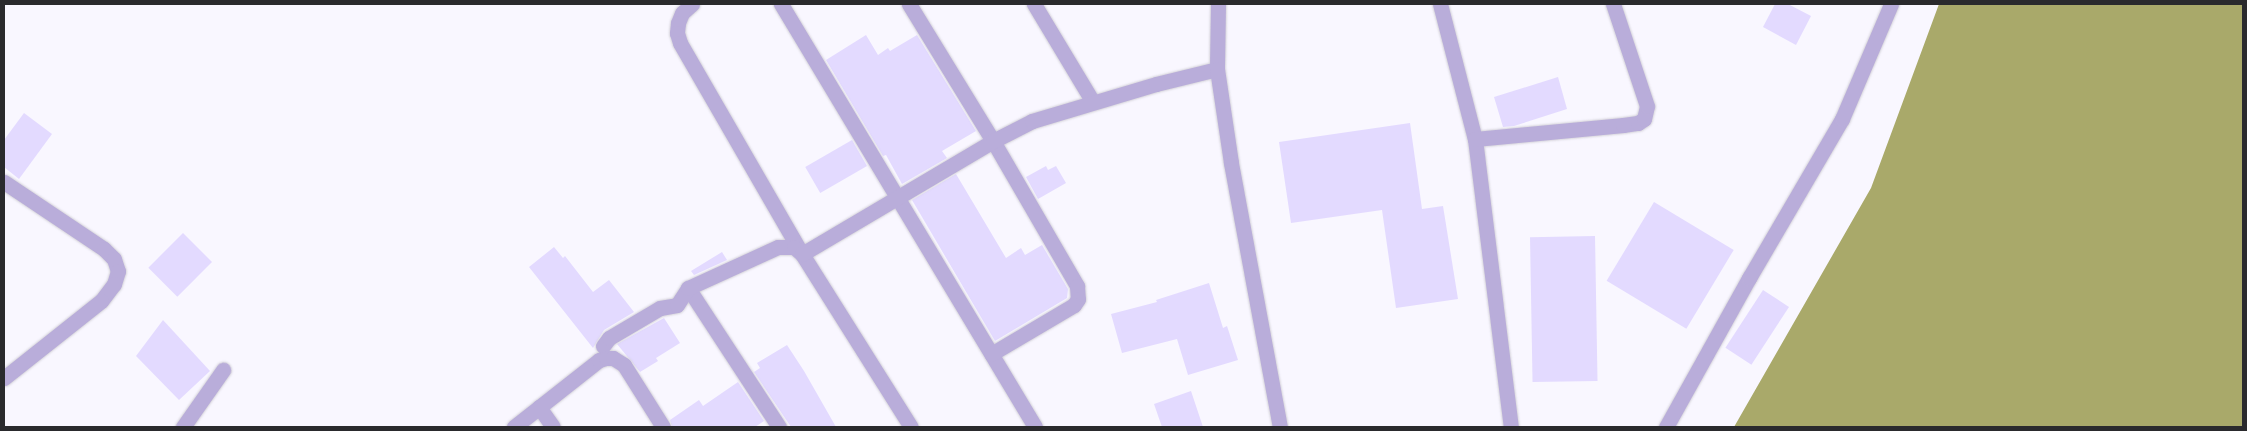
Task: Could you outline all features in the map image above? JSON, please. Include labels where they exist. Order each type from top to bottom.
[{"type":"street","points":[[692,4],[682,13],[678,23],[677,33],[680,43],[802,254],[911,427]]},
{"type":"street","points":[[781,4],[1035,427]]},
{"type":"street","points":[[909,4],[993,141],[1077,286],[1078,299],[1074,305],[991,354]]},
{"type":"street","points":[[1034,4],[1093,102]]},
{"type":"street","points":[[1218,4],[1217,69],[1231,163],[1280,427]]},
{"type":"street","points":[[1440,4],[1476,139],[1516,426]]},
{"type":"street","points":[[1476,139],[1638,123],[1644,119],[1646,106],[1613,4]]},
{"type":"street","points":[[1666,427],[1749,278],[1842,119],[1891,4]]},
{"type":"street","points":[[802,254],[993,141],[1032,121],[1093,102],[1217,69]]},
{"type":"street","points":[[4,182],[104,249],[114,259],[118,271],[114,284],[101,301],[4,378]]},
{"type":"street","points":[[603,346],[609,338],[660,308],[676,306],[688,288],[778,247],[794,247],[802,254]]},
{"type":"street","points":[[688,288],[775,426]]},
{"type":"street","points":[[514,427],[599,360],[613,358],[624,365],[663,427]]},
{"type":"street","points":[[183,427],[223,370]]},
{"type":"street","points":[[540,407],[553,427]]},
{"type":"shaded area","points":[[1939,4],[2243,4],[2243,427],[1734,427],[1871,188]]},
{"type":"building","points":[[1775,4],[1788,4],[1811,16],[1796,45],[1763,27]]},
{"type":"building","points":[[866,35],[878,55],[888,48],[890,51],[917,35],[976,131],[942,151],[947,158],[902,184],[886,155],[883,156],[826,60]]},
{"type":"building","points":[[1558,77],[1567,109],[1514,126],[1503,127],[1494,97]]},
{"type":"building","points":[[24,113],[52,134],[19,179],[4,167],[4,140]]},
{"type":"building","points":[[1410,123],[1422,209],[1443,206],[1458,299],[1396,308],[1382,210],[1291,223],[1279,142]]},
{"type":"building","points":[[852,140],[867,166],[820,193],[805,167]]},
{"type":"building","points":[[1046,166],[1048,170],[1056,166],[1066,183],[1038,199],[1026,177]]},
{"type":"building","points":[[956,174],[1006,258],[1021,248],[1025,255],[1042,245],[1068,289],[1067,298],[995,341],[912,200]]},
{"type":"building","points":[[1654,202],[1734,250],[1686,329],[1607,281]]},
{"type":"building","points":[[183,233],[212,262],[177,297],[148,268]]},
{"type":"building","points":[[1595,236],[1598,381],[1533,382],[1530,237]]},
{"type":"building","points":[[554,247],[563,258],[565,256],[593,292],[609,280],[634,312],[604,330],[593,348],[529,267]]},
{"type":"building","points":[[722,252],[727,260],[694,275],[691,271]]},
{"type":"building","points":[[1209,283],[1223,328],[1227,326],[1238,360],[1188,375],[1177,339],[1122,353],[1111,314],[1157,302],[1156,300]]},
{"type":"building","points":[[1763,290],[1789,307],[1751,365],[1725,348]]},
{"type":"building","points":[[664,318],[680,343],[656,358],[658,361],[640,372],[617,344]]},
{"type":"building","points":[[163,320],[210,371],[179,400],[136,356]]},
{"type":"building","points":[[787,345],[836,427],[791,427],[754,372],[760,368],[757,363]]},
{"type":"building","points":[[738,382],[764,421],[755,427],[672,427],[670,420],[699,400],[703,406]]},
{"type":"building","points":[[1191,391],[1203,427],[1162,427],[1154,404]]}]
